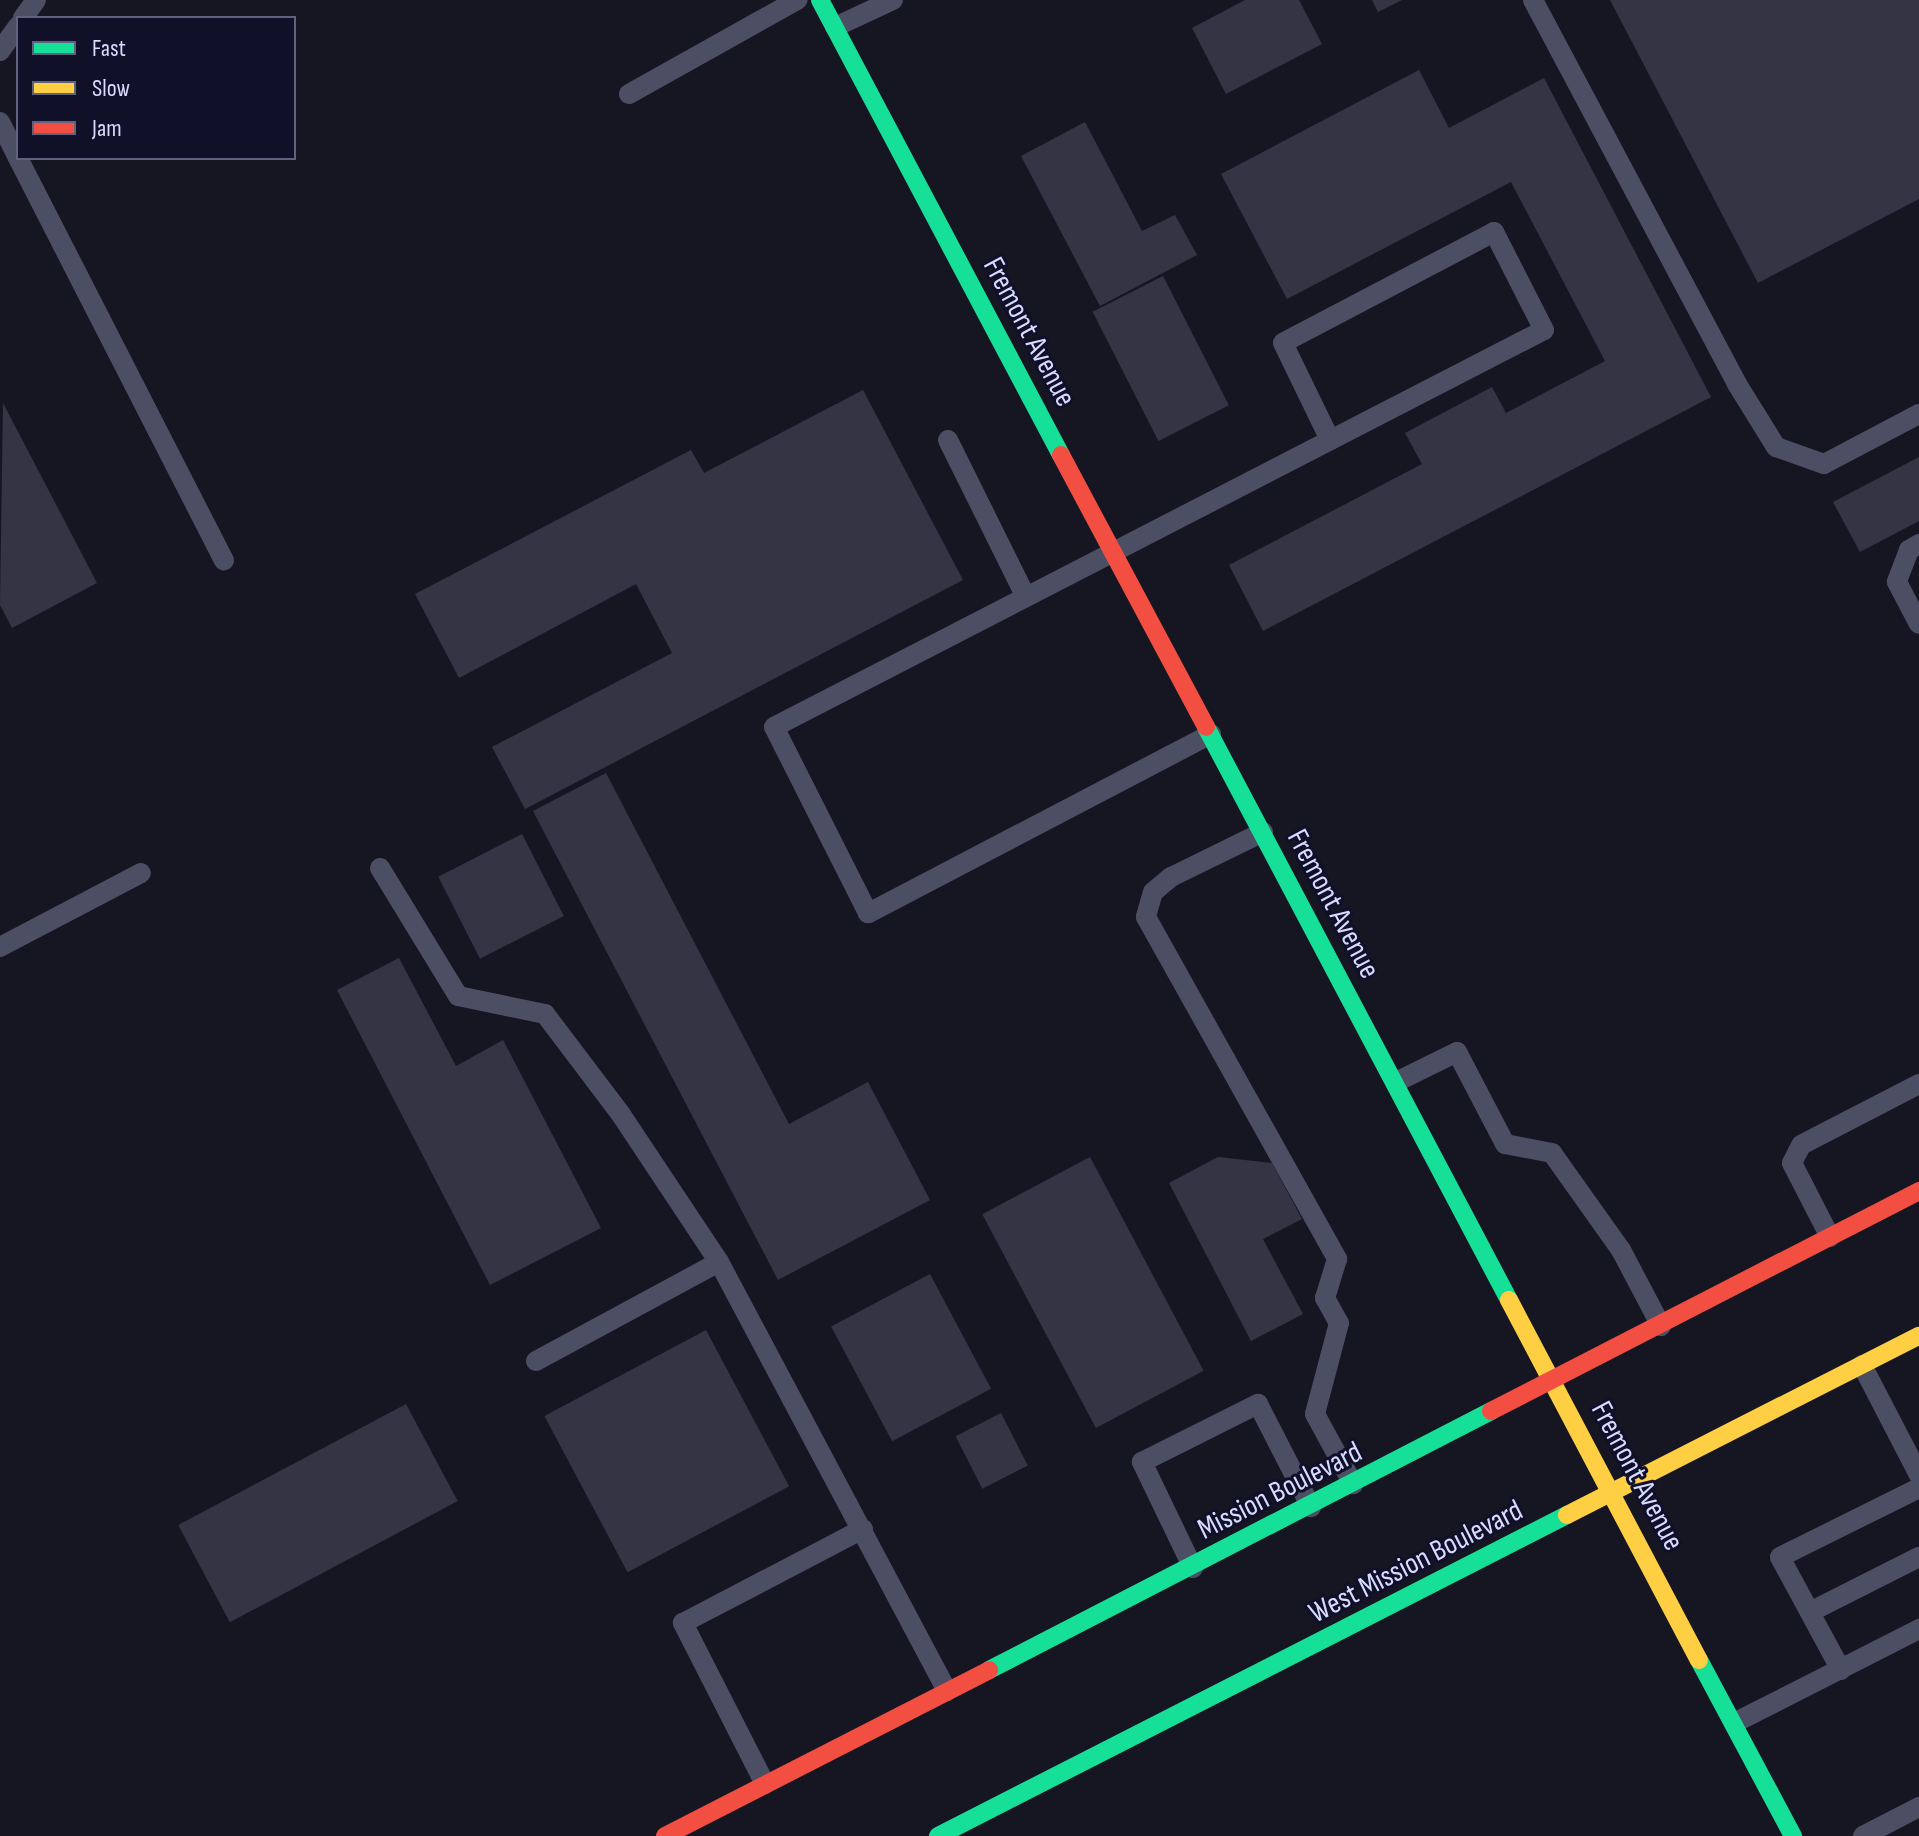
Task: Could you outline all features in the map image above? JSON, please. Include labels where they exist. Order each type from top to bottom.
[{"type":"main road","name":"Fremont Avenue","points":[[820,0],[1615,1493],[1793,1836]]},
{"type":"main road","name":"Mission Boulevard","points":[[665,1836],[1193,1568],[1919,1191]]},
{"type":"main road","name":"West Mission Boulevard","points":[[938,1836],[1919,1336]]},
{"type":"lane","points":[[629,94],[797,0]]},
{"type":"lane","points":[[835,27],[893,0]]},
{"type":"lane","points":[[1533,0],[1737,384],[1776,447],[1824,464],[1919,414]]},
{"type":"lane","points":[[0,51],[16,29]]},
{"type":"lane","points":[[0,122],[16,154]]},
{"type":"lane","points":[[19,160],[224,560]]},
{"type":"lane","points":[[1211,734],[868,913],[774,727],[1113,549],[1330,440],[1544,330],[1494,232],[1283,343],[1330,440]]},
{"type":"lane","points":[[948,440],[1025,595]]},
{"type":"lane","points":[[1919,544],[1909,550],[1897,582],[1919,624]]},
{"type":"lane","points":[[1263,832],[1171,877],[1153,892],[1146,917],[1337,1259],[1325,1298],[1339,1323],[1315,1414],[1353,1484]]},
{"type":"lane","points":[[380,868],[458,996],[545,1014],[620,1113],[719,1262],[947,1691]]},
{"type":"lane","points":[[0,947],[141,873]]},
{"type":"lane","points":[[1396,1082],[1457,1052],[1505,1144],[1552,1153],[1621,1250],[1661,1326]]},
{"type":"lane","points":[[1830,1237],[1792,1163],[1801,1145],[1919,1084]]},
{"type":"lane","points":[[536,1361],[719,1262]]},
{"type":"lane","points":[[1862,1365],[1919,1475]]},
{"type":"lane","points":[[1193,1568],[1142,1462],[1258,1404],[1311,1507]]},
{"type":"lane","points":[[1841,1670],[1780,1557],[1919,1488]]},
{"type":"lane","points":[[765,1784],[683,1623],[863,1529]]},
{"type":"lane","points":[[1810,1612],[1919,1557]]},
{"type":"lane","points":[[1734,1723],[1919,1629]]},
{"type":"lane","points":[[1863,1836],[1919,1807]]},
{"type":"building","points":[[1245,0],[1299,0],[1322,44],[1226,94],[1192,28]]},
{"type":"building","points":[[1372,0],[1402,0],[1378,12]]},
{"type":"building","points":[[1610,0],[1919,0],[1919,199],[1758,283]]},
{"type":"building","points":[[1419,70],[1449,128],[1544,78],[1711,397],[1263,631],[1229,565],[1422,464],[1405,433],[1492,387],[1506,413],[1605,361],[1511,182],[1287,299],[1221,174]]},
{"type":"building","points":[[1085,122],[1142,231],[1175,215],[1197,255],[1100,306],[1021,156]]},
{"type":"building","points":[[1163,276],[1229,405],[1158,441],[1093,312]]},
{"type":"building","points":[[863,390],[963,580],[525,809],[492,747],[672,653],[636,584],[459,678],[415,594],[691,450],[704,473]]},
{"type":"building","points":[[3,403],[97,583],[12,628],[0,605]]},
{"type":"building","points":[[1919,457],[1919,521],[1860,552],[1833,502]]},
{"type":"building","points":[[606,773],[789,1124],[868,1082],[930,1200],[778,1280],[533,811]]},
{"type":"building","points":[[522,834],[564,916],[480,959],[438,877]]},
{"type":"building","points":[[399,958],[456,1066],[503,1040],[601,1228],[490,1285],[337,990]]},
{"type":"building","points":[[1090,1157],[1204,1371],[1096,1428],[982,1214]]},
{"type":"building","points":[[1218,1157],[1272,1163],[1302,1219],[1263,1239],[1303,1314],[1251,1341],[1169,1183]]},
{"type":"building","points":[[930,1274],[991,1389],[892,1441],[831,1327]]},
{"type":"building","points":[[706,1330],[789,1486],[628,1572],[544,1416]]},
{"type":"building","points":[[406,1404],[458,1501],[230,1622],[178,1525]]},
{"type":"building","points":[[1001,1413],[1028,1466],[982,1489],[956,1436]]},
{"type":"traffic: fast","points":[[820,0],[1061,455]]},
{"type":"traffic: fast","points":[[1206,727],[1509,1300]]},
{"type":"traffic: fast","points":[[989,1670],[1491,1411]]},
{"type":"traffic: fast","points":[[938,1836],[1567,1515]]},
{"type":"traffic: fast","points":[[1699,1660],[1793,1836]]},
{"type":"traffic: slow","points":[[1509,1300],[1699,1660]]},
{"type":"traffic: slow","points":[[1567,1515],[1919,1336]]},
{"type":"traffic: jam","points":[[1061,455],[1206,727]]},
{"type":"traffic: jam","points":[[1491,1411],[1919,1191]]},
{"type":"traffic: jam","points":[[665,1836],[989,1670]]}]
